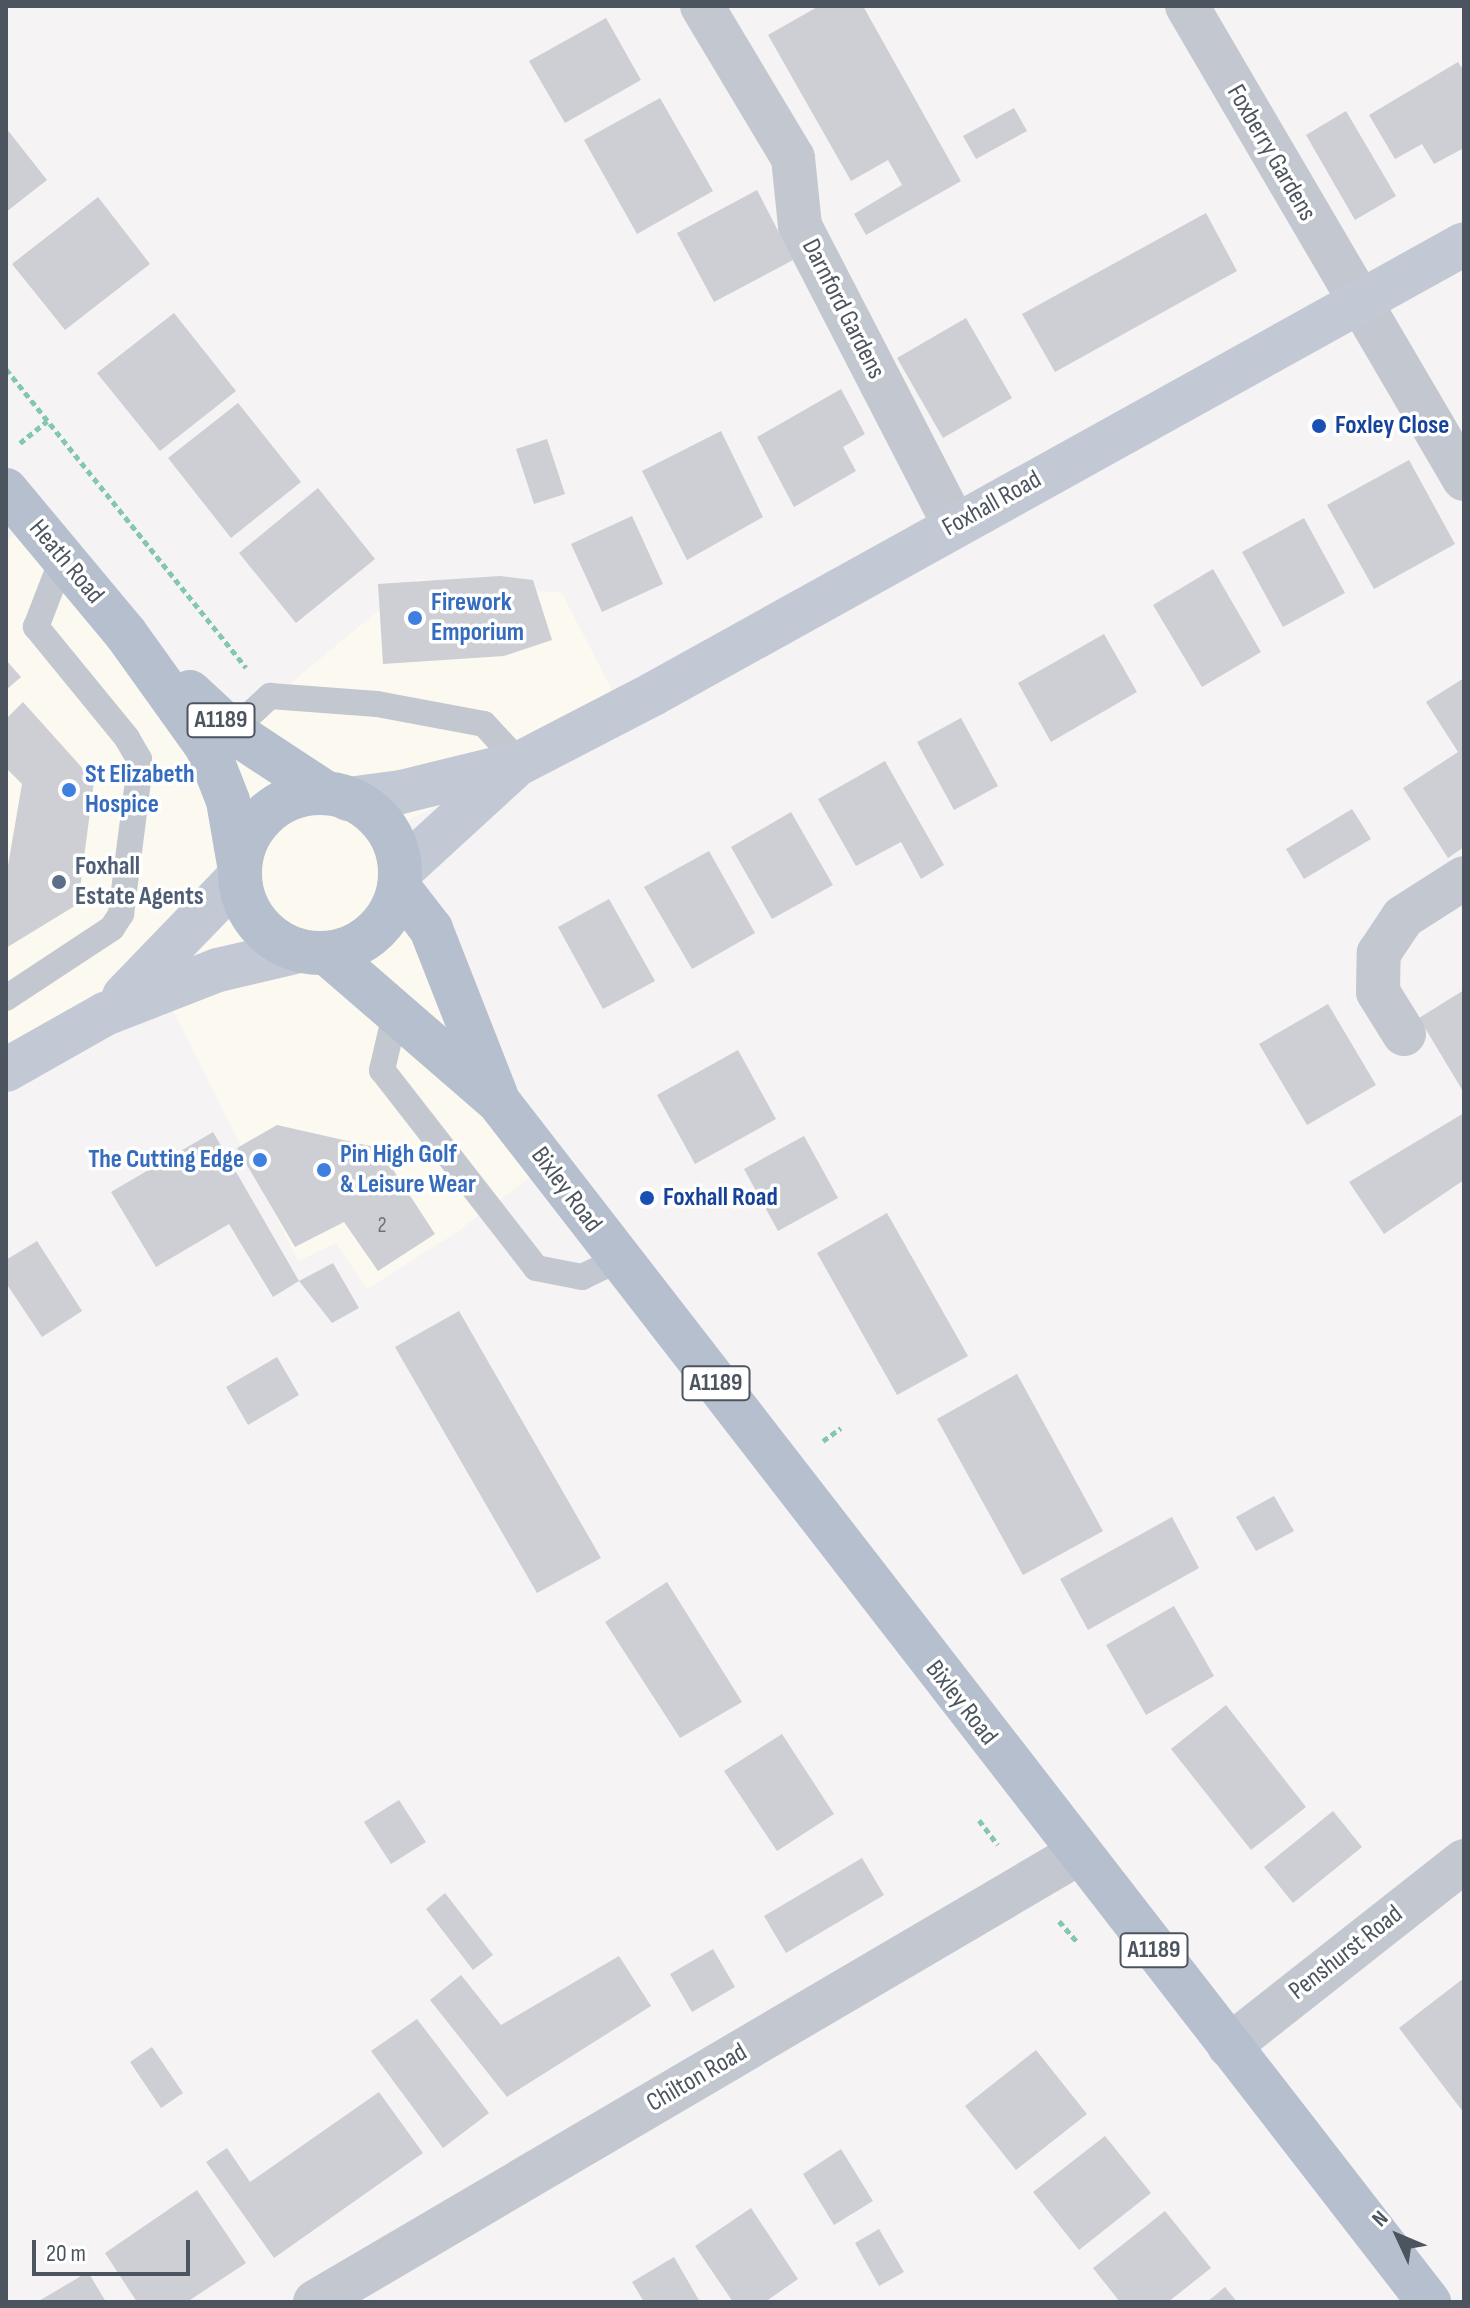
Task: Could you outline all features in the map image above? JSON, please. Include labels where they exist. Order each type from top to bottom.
[{"type":"main road","name":"Heath Road","points":[[6,490],[126,634],[207,747],[228,801],[240,871]]},
{"type":"main road","name":"Heath Road","points":[[126,634],[232,731],[337,796]]},
{"type":"main road","points":[[301,795],[337,796],[390,829],[401,879],[383,923],[368,938],[313,952],[268,936],[253,919],[240,871],[246,841],[259,820],[301,795]]},
{"type":"main road","name":"Bixley Road","points":[[401,879],[431,929],[498,1101]]},
{"type":"main road","name":"Bixley Road","points":[[313,952],[396,1010],[498,1101],[1429,2302]]},
{"type":"street","name":"Darnford Gardens","points":[[702,6],[793,158],[800,226],[954,525]]},
{"type":"street","name":"Foxberry Gardens","points":[[1187,6],[1356,300]]},
{"type":"street","name":"Foxhall Road","points":[[337,796],[401,792],[520,763],[1356,300],[1464,244]]},
{"type":"street","points":[[1356,300],[1464,479]]},
{"type":"street","name":"Foxhall Road","points":[[401,879],[520,763]]},
{"type":"street","points":[[105,1014],[240,871]]},
{"type":"street","points":[[1404,1034],[1378,992],[1379,953],[1403,917],[1464,878]]},
{"type":"street","points":[[6,1070],[105,1014],[218,970],[313,952]]},
{"type":"street","name":"Chilton Road","points":[[315,2302],[1079,1853]]},
{"type":"street","name":"Penshurst Road","points":[[1229,2046],[1464,1861]]},
{"type":"lane","points":[[6,998],[112,928],[121,914],[139,759],[127,738],[36,627],[63,557]]},
{"type":"lane","points":[[232,731],[270,696],[377,704],[484,724],[520,763]]},
{"type":"lane","points":[[396,1010],[382,1070],[536,1268],[582,1277],[619,1259]]},
{"type":"path","points":[[6,369],[270,696]]},
{"type":"path","points":[[16,446],[47,421]]},
{"type":"shaded area","points":[[32,521],[232,731],[417,579],[562,593],[622,710],[390,830],[546,1165],[457,1232],[367,1289],[336,1243],[298,1261],[159,982],[6,1070],[6,542]]},
{"type":"building","points":[[819,6],[863,6],[961,181],[866,235],[854,214],[902,185],[888,160],[851,181],[768,35]]},
{"type":"building","points":[[606,18],[641,80],[565,123],[529,61]]},
{"type":"building","points":[[1458,62],[1464,71],[1464,148],[1434,164],[1422,144],[1395,159],[1369,115]]},
{"type":"building","points":[[660,98],[713,191],[637,234],[584,140]]},
{"type":"building","points":[[1014,108],[1027,131],[976,159],[963,136]]},
{"type":"building","points":[[1346,111],[1396,196],[1355,220],[1306,135]]},
{"type":"building","points":[[6,128],[47,180],[6,212]]},
{"type":"building","points":[[757,190],[793,260],[714,302],[677,233]]},
{"type":"building","points":[[98,197],[150,264],[65,330],[12,264]]},
{"type":"building","points":[[1206,213],[1237,271],[1055,372],[1022,314]]},
{"type":"building","points":[[174,313],[236,391],[160,451],[97,373]]},
{"type":"building","points":[[966,318],[1012,398],[943,438],[897,358]]},
{"type":"building","points":[[841,389],[865,434],[843,447],[856,471],[794,507],[757,437]]},
{"type":"building","points":[[238,403],[301,482],[231,538],[168,458]]},
{"type":"building","points":[[721,431],[763,517],[687,560],[642,471]]},
{"type":"building","points":[[547,439],[565,494],[534,504],[516,449]]},
{"type":"building","points":[[1409,460],[1455,544],[1374,589],[1327,505]]},
{"type":"building","points":[[318,488],[375,559],[296,623],[239,553]]},
{"type":"building","points":[[632,516],[663,584],[602,612],[571,544]]},
{"type":"building","points":[[1304,518],[1345,593],[1283,627],[1242,552]]},
{"type":"building","points":[[1213,569],[1261,652],[1202,687],[1153,605]]},
{"type":"building","points":[[500,576],[533,580],[552,640],[504,656],[383,664],[378,584]]},
{"type":"building","points":[[1104,634],[1137,692],[1051,742],[1018,683]]},
{"type":"building","points":[[6,660],[21,677],[6,690]]},
{"type":"building","points":[[1464,678],[1464,847],[1448,858],[1403,788],[1458,752],[1426,702]]},
{"type":"building","points":[[23,702],[94,781],[78,904],[6,948],[6,877],[22,784],[6,768],[6,719]]},
{"type":"building","points":[[961,718],[998,786],[954,810],[917,742]]},
{"type":"building","points":[[885,761],[944,865],[921,879],[901,842],[856,866],[818,799]]},
{"type":"building","points":[[1352,809],[1371,839],[1304,879],[1286,849]]},
{"type":"building","points":[[791,812],[833,885],[772,919],[731,847]]},
{"type":"building","points":[[709,851],[755,933],[692,969],[644,887]]},
{"type":"building","points":[[609,899],[655,981],[603,1009],[558,927]]},
{"type":"building","points":[[1464,990],[1464,1093],[1419,1018]]},
{"type":"building","points":[[1328,1004],[1376,1085],[1307,1125],[1259,1044]]},
{"type":"building","points":[[738,1050],[776,1119],[695,1164],[657,1095]]},
{"type":"building","points":[[1464,1113],[1464,1180],[1384,1234],[1349,1182]]},
{"type":"building","points":[[277,1125],[379,1148],[435,1234],[378,1271],[344,1222],[295,1247],[237,1148]]},
{"type":"building","points":[[213,1132],[299,1281],[273,1297],[229,1224],[156,1267],[111,1192]]},
{"type":"building","points":[[804,1136],[838,1198],[778,1231],[744,1169]]},
{"type":"building","points":[[887,1213],[968,1356],[897,1395],[817,1253]]},
{"type":"building","points":[[37,1241],[82,1311],[42,1337],[6,1283],[6,1260]]},
{"type":"building","points":[[333,1263],[359,1308],[332,1323],[299,1281]]},
{"type":"building","points":[[459,1311],[601,1558],[537,1593],[395,1347]]},
{"type":"building","points":[[277,1357],[299,1395],[248,1425],[226,1387]]},
{"type":"building","points":[[1017,1374],[1103,1531],[1023,1575],[937,1419]]},
{"type":"building","points":[[1274,1496],[1294,1531],[1256,1551],[1236,1517]]},
{"type":"building","points":[[1172,1517],[1199,1568],[1088,1630],[1060,1579]]},
{"type":"building","points":[[667,1582],[742,1702],[680,1738],[605,1622]]},
{"type":"building","points":[[1174,1606],[1214,1676],[1146,1715],[1106,1645]]},
{"type":"building","points":[[1226,1705],[1306,1807],[1251,1850],[1171,1749]]},
{"type":"building","points":[[782,1734],[834,1814],[777,1851],[724,1771]]},
{"type":"building","points":[[399,1800],[426,1842],[391,1864],[364,1822]]},
{"type":"building","points":[[1333,1811],[1362,1847],[1293,1903],[1264,1867]]},
{"type":"building","points":[[862,1858],[884,1895],[786,1953],[764,1916]]},
{"type":"building","points":[[445,1893],[493,1955],[473,1970],[426,1909]]},
{"type":"building","points":[[713,1949],[735,1987],[692,2012],[670,1974]]},
{"type":"building","points":[[619,1956],[651,2006],[507,2097],[430,2000],[461,1975],[501,2025]]},
{"type":"building","points":[[1464,1978],[1464,2113],[1399,2028]]},
{"type":"building","points":[[417,2019],[489,2113],[443,2148],[371,2051]]},
{"type":"building","points":[[152,2047],[183,2093],[161,2108],[130,2062]]},
{"type":"building","points":[[1036,2050],[1087,2114],[1016,2170],[965,2106]]},
{"type":"building","points":[[379,2092],[423,2153],[274,2258],[206,2162],[227,2148],[250,2182]]},
{"type":"building","points":[[1105,2136],[1151,2193],[1079,2250],[1033,2192]]},
{"type":"building","points":[[841,2149],[873,2201],[834,2225],[803,2174]]},
{"type":"building","points":[[197,2190],[246,2263],[187,2302],[137,2302],[105,2253]]},
{"type":"building","points":[[751,2208],[798,2279],[765,2302],[733,2302],[695,2246]]},
{"type":"building","points":[[1165,2211],[1211,2268],[1168,2302],[1120,2302],[1093,2268]]},
{"type":"building","points":[[879,2229],[904,2272],[879,2286],[855,2243]]},
{"type":"building","points":[[674,2257],[700,2302],[644,2302],[632,2282]]},
{"type":"building","points":[[88,2272],[106,2302],[37,2302]]},
{"type":"building","points":[[1225,2287],[1237,2302],[1207,2302]]},
{"type":"place","name":"Foxley Close","points":[[1319,426]]},
{"type":"place","name":"Firework Emporium","points":[[415,618]]},
{"type":"place","name":"St Elizabeth Hospice","points":[[69,790]]},
{"type":"place","name":"Foxhall Estate Agents","points":[[59,882]]},
{"type":"place","name":"The Cutting Edge","points":[[260,1160]]},
{"type":"place","name":"Pin High Golf & Leisure Wear","points":[[324,1170]]},
{"type":"place","name":"Foxhall Road","points":[[647,1198]]}]
